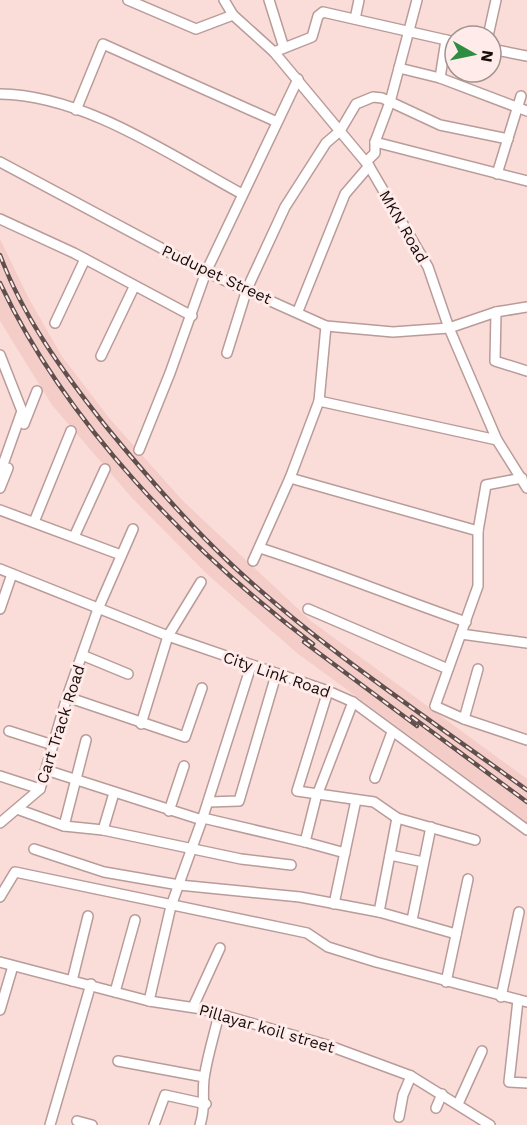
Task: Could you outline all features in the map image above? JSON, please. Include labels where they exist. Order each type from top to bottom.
[{"type":"street","points":[[128,0],[151,4],[196,29],[233,15]]},
{"type":"street","name":"MKN Road","points":[[224,0],[233,15],[279,50],[298,79],[368,164],[428,267],[449,328],[497,440],[527,488]]},
{"type":"street","points":[[269,0],[279,50],[313,36],[320,13],[443,39]]},
{"type":"street","points":[[355,19],[359,0]]},
{"type":"street","points":[[298,311],[345,194],[375,153],[375,142],[390,102],[417,0]]},
{"type":"street","points":[[491,24],[496,0]]},
{"type":"street","points":[[76,110],[103,44],[277,122]]},
{"type":"street","points":[[503,51],[527,56]]},
{"type":"street","points":[[399,68],[440,78],[527,111]]},
{"type":"street","points":[[440,78],[443,68]]},
{"type":"street","points":[[139,450],[192,316],[206,272],[298,79]]},
{"type":"street","points":[[0,94],[23,94],[111,123],[242,194]]},
{"type":"street","points":[[497,174],[521,96]]},
{"type":"street","points":[[227,353],[247,290],[285,207],[326,143],[340,131],[356,104],[373,97],[390,102],[440,125],[508,139]]},
{"type":"street","points":[[375,142],[527,181]]},
{"type":"street","name":"Pudupet Street","points":[[0,162],[206,272],[298,311],[326,326],[393,332],[449,328],[496,312],[527,307]]},
{"type":"street","points":[[0,219],[85,259],[192,316]]},
{"type":"street","points":[[55,323],[85,259]]},
{"type":"street","points":[[101,356],[134,287]]},
{"type":"street","points":[[496,312],[495,361],[527,371]]},
{"type":"street","points":[[253,561],[290,478],[319,401],[326,326]]},
{"type":"street","points":[[0,355],[22,411],[0,473]]},
{"type":"street","points":[[0,488],[37,391]]},
{"type":"street","points":[[319,401],[497,440]]},
{"type":"street","points":[[34,522],[71,431]]},
{"type":"street","points":[[74,537],[105,469]]},
{"type":"street","points":[[290,478],[478,531]]},
{"type":"street","points":[[522,478],[486,485],[478,531],[477,586],[435,706],[464,719],[526,740],[527,728]]},
{"type":"street","points":[[0,510],[121,555]]},
{"type":"street","name":"Cart Track Road","points":[[0,822],[40,789],[67,697],[98,609],[133,529]]},
{"type":"street","points":[[260,548],[324,569],[370,589],[466,622]]},
{"type":"street","name":"City Link Road","points":[[0,569],[168,636],[328,691],[353,702],[527,830]]},
{"type":"street","points":[[0,609],[12,573]]},
{"type":"street","points":[[141,724],[168,636],[201,582]]},
{"type":"street","points":[[308,609],[448,669]]},
{"type":"street","points":[[461,634],[527,642]]},
{"type":"street","points":[[82,655],[128,674]]},
{"type":"street","points":[[149,1001],[171,906],[203,819],[251,666]]},
{"type":"street","points":[[464,719],[478,669]]},
{"type":"street","points":[[208,802],[239,801],[276,675]]},
{"type":"street","points":[[67,697],[141,724],[185,737],[202,688]]},
{"type":"street","points":[[328,691],[297,791],[318,796],[374,802],[397,818],[475,840]]},
{"type":"street","points":[[305,842],[318,796],[353,702]]},
{"type":"street","points":[[9,731],[53,745]]},
{"type":"street","points":[[375,778],[392,732]]},
{"type":"street","points":[[64,826],[86,740]]},
{"type":"street","points":[[169,811],[184,766]]},
{"type":"street","points":[[46,770],[76,778],[169,811],[345,853]]},
{"type":"street","points":[[0,776],[40,789]]},
{"type":"street","points":[[103,830],[114,793]]},
{"type":"street","points":[[334,904],[356,800]]},
{"type":"street","points":[[17,809],[64,826],[103,830],[192,850],[291,865]]},
{"type":"street","points":[[379,912],[397,818]]},
{"type":"street","points":[[412,920],[431,827]]},
{"type":"street","points":[[34,849],[104,872],[179,885],[300,897],[379,912],[456,934]]},
{"type":"street","points":[[390,855],[423,862]]},
{"type":"street","points":[[0,897],[15,872],[307,933],[328,947],[446,982],[522,1001],[509,1082],[527,1083]]},
{"type":"street","points":[[446,982],[468,879]]},
{"type":"street","points":[[501,997],[519,912]]},
{"type":"street","points":[[72,981],[88,916]]},
{"type":"street","points":[[116,992],[135,920]]},
{"type":"street","points":[[193,1006],[220,948]]},
{"type":"street","name":"Pillayar koil street","points":[[0,962],[149,1001],[193,1006],[327,1045],[411,1076],[490,1125]]},
{"type":"street","points":[[0,1010],[13,966]]},
{"type":"street","points":[[50,1125],[91,984]]},
{"type":"street","points":[[200,1125],[206,1104],[203,1094],[204,1077],[219,1014]]},
{"type":"street","points":[[458,1104],[482,1051]]},
{"type":"street","points":[[118,1061],[204,1077]]},
{"type":"street","points":[[399,1118],[403,1095],[411,1076]]},
{"type":"street","points":[[436,1108],[442,1094]]},
{"type":"street","points":[[154,1125],[165,1095],[206,1104]]},
{"type":"street","points":[[76,1120],[92,1125]]},
{"type":"shaded area","points":[[0,239],[28,297],[61,355],[109,418],[183,501],[311,621],[527,779],[527,822],[297,653],[206,573],[132,498],[52,405],[0,321]]},
{"type":"railway","points":[[0,255],[32,322],[74,384],[134,461],[198,532],[266,596],[302,625],[376,682],[527,790]]},
{"type":"railway","points":[[0,283],[27,335],[59,385],[95,434],[135,481],[177,526],[222,568],[267,608],[313,644]]},
{"type":"railway","points":[[304,642],[417,726]]},
{"type":"railway","points":[[412,717],[527,802]]}]
